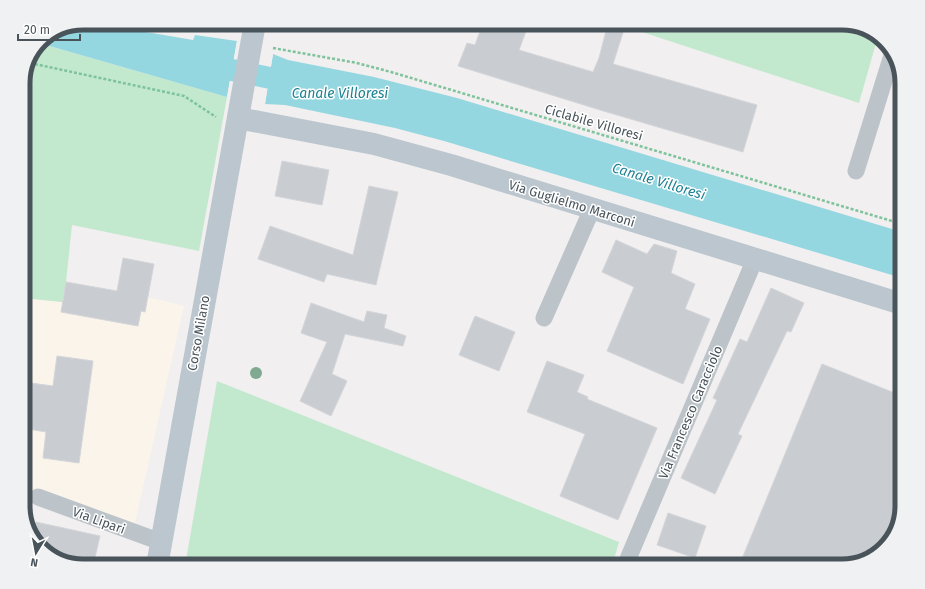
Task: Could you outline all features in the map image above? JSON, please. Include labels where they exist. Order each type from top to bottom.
[{"type":"street","name":"Corso Milano","points":[[158,559],[238,116],[249,31]]},
{"type":"street","points":[[856,171],[890,61]]},
{"type":"street","name":"Via Guglielmo Marconi","points":[[238,116],[374,144],[451,165],[895,302]]},
{"type":"street","points":[[544,318],[592,209]]},
{"type":"street","name":"Via Francesco Caracciolo","points":[[628,559],[755,259]]},
{"type":"street","name":"Via Lipari","points":[[38,498],[161,542]]},
{"type":"path","points":[[205,30],[249,31]]},
{"type":"path","name":"Ciclabile Villoresi","points":[[278,49],[357,63],[391,72],[895,222]]},
{"type":"path","points":[[33,65],[184,96],[238,116]]},
{"type":"shaded area","points":[[66,282],[161,300],[184,306],[133,532],[30,494],[30,299],[62,302]]},
{"type":"green space","points":[[642,30],[849,30],[865,35],[876,42],[859,103],[642,32]]},
{"type":"green space","points":[[45,45],[227,97],[199,251],[72,225],[66,282],[62,302],[30,299],[30,79],[34,63]]},
{"type":"green space","points":[[217,381],[619,542],[614,559],[186,559]]},
{"type":"water","points":[[83,30],[135,30],[193,40],[195,35],[237,41],[227,97],[45,45],[63,34]]},
{"type":"water","name":"Canale Villoresi","points":[[273,54],[288,60],[374,77],[457,98],[895,230],[895,276],[444,141],[395,128],[285,105],[265,104]]},
{"type":"pier","points":[[237,41],[239,42],[229,97],[227,97]]},
{"type":"pier","points":[[271,53],[273,54],[265,104],[263,104]]},
{"type":"building","points":[[480,30],[526,30],[519,50],[593,72],[599,58],[606,30],[624,30],[613,64],[757,105],[743,152],[458,66],[467,43],[475,45]]},
{"type":"building","points":[[282,161],[329,170],[322,205],[275,196]]},
{"type":"building","points":[[369,186],[398,192],[376,285],[327,274],[324,282],[258,259],[270,226],[353,255]]},
{"type":"building","points":[[616,240],[647,254],[654,244],[677,251],[671,273],[695,284],[685,309],[710,319],[683,384],[607,351],[634,287],[602,272]]},
{"type":"building","points":[[123,258],[154,264],[145,312],[141,311],[138,326],[61,312],[66,282],[117,291]]},
{"type":"building","points":[[771,288],[804,303],[791,332],[787,331],[738,434],[742,436],[715,494],[681,478],[717,400],[713,398],[740,339],[747,342]]},
{"type":"building","points":[[311,303],[364,322],[367,311],[387,315],[384,328],[406,336],[403,346],[345,334],[332,374],[347,381],[331,416],[300,401],[327,342],[301,333]]},
{"type":"building","points":[[475,316],[515,332],[499,371],[459,355]]},
{"type":"building","points":[[57,356],[93,361],[79,463],[43,458],[46,432],[30,429],[30,383],[53,386]]},
{"type":"building","points":[[547,361],[584,375],[577,392],[588,397],[587,399],[657,428],[618,520],[560,496],[585,434],[527,412]]},
{"type":"building","points":[[822,364],[895,393],[895,513],[891,526],[882,541],[869,552],[849,559],[742,559]]},
{"type":"building","points":[[668,513],[706,526],[695,558],[657,545]]},
{"type":"building","points":[[36,522],[100,536],[95,559],[76,559],[63,555],[56,551],[56,533],[37,533],[35,527]]},
{"type":"waterway","name":"Canale Villoresi","points":[[203,64],[299,84]]}]
